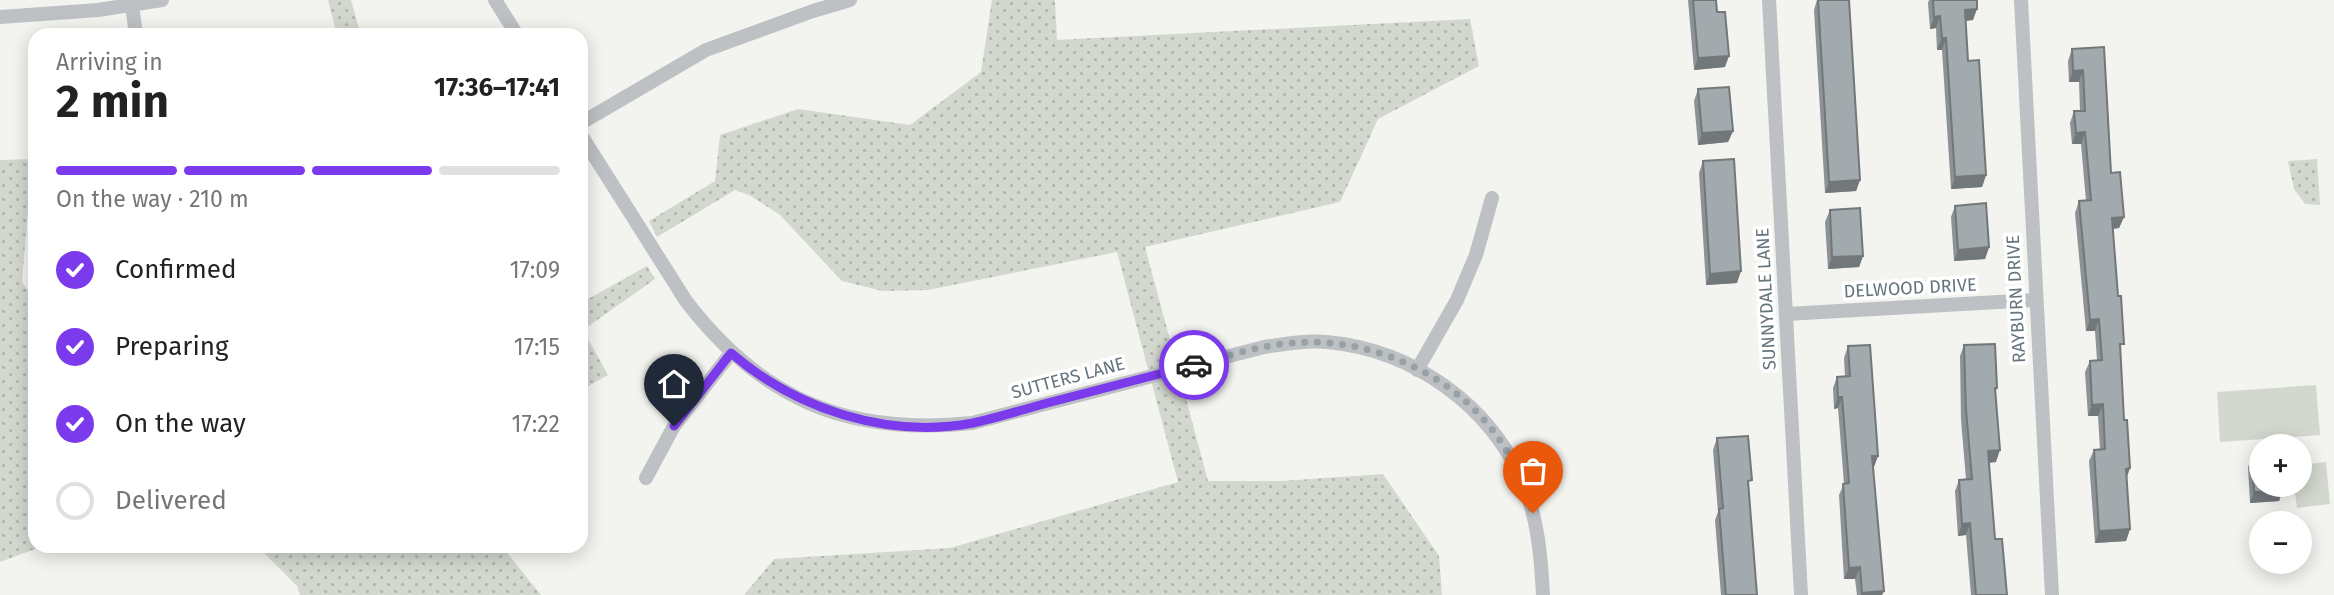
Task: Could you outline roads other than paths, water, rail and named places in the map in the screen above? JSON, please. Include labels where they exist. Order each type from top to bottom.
[{"type":"street","points":[[0,17],[98,10],[162,0]]},
{"type":"street","points":[[495,0],[513,28]]},
{"type":"street","points":[[588,119],[706,50],[813,10],[850,0]]},
{"type":"street","name":"SUNNYDALE LANE","points":[[1769,0],[1801,595]]},
{"type":"street","name":"RAYBURN DRIVE","points":[[2021,0],[2052,595]]},
{"type":"street","points":[[132,5],[135,28]]},
{"type":"street","name":"SUTTERS LANE","points":[[588,146],[686,301],[731,353],[767,381],[814,405],[869,421],[916,426],[972,423],[1264,347],[1292,343],[1325,342],[1358,346],[1390,356],[1451,390],[1479,415],[1511,458],[1533,513],[1539,542],[1543,595]]},
{"type":"street","points":[[1417,370],[1457,300],[1476,255],[1492,198]]},
{"type":"street","name":"DELWOOD DRIVE","points":[[1786,314],[2036,300]]},
{"type":"street","points":[[646,478],[674,426],[731,353]]}]
